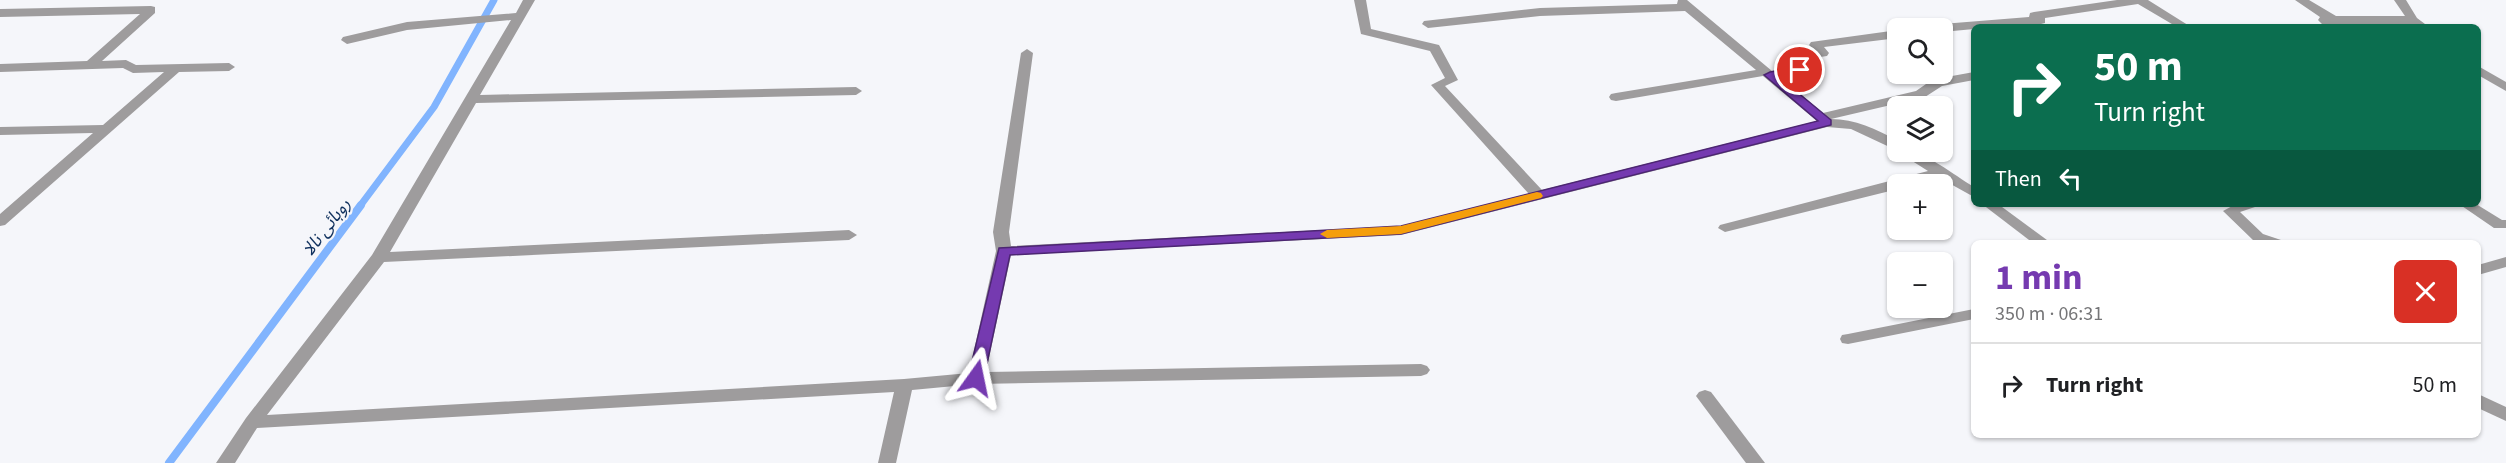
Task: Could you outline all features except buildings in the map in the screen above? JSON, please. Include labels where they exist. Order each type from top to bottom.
[{"type":"street","points":[[225,463],[252,422],[379,257],[472,99],[514,16],[529,0]]},
{"type":"street","points":[[1360,0],[1365,31],[1435,48],[1452,80],[1437,85],[1538,195]]},
{"type":"street","points":[[2045,24],[2034,16],[2140,0],[2180,24]]},
{"type":"street","points":[[2301,0],[2333,23],[2418,23]]},
{"type":"street","points":[[2400,0],[2418,23]]},
{"type":"street","points":[[1428,24],[1540,12],[1684,4],[1824,120],[1856,125],[1887,141]]},
{"type":"street","points":[[0,13],[152,10],[90,65]]},
{"type":"street","points":[[347,40],[407,26],[514,16]]},
{"type":"street","points":[[1953,28],[1971,27]]},
{"type":"street","points":[[1616,97],[1800,70],[1802,56],[1823,53],[1815,45],[1887,35]]},
{"type":"street","points":[[976,378],[1004,251],[1001,232],[1027,53]]},
{"type":"street","points":[[0,68],[126,64],[133,69],[229,67]]},
{"type":"street","points":[[0,222],[176,68]]},
{"type":"street","points":[[2481,72],[2506,87]]},
{"type":"street","points":[[1004,251],[1401,230],[1824,120],[1920,94],[1925,88],[1946,83],[1951,78],[1971,76]]},
{"type":"street","points":[[472,99],[856,91]]},
{"type":"street","points":[[0,131],[105,129]]},
{"type":"street","points":[[1923,162],[1971,191]]},
{"type":"street","points":[[1934,174],[1941,172]]},
{"type":"street","points":[[1725,228],[1887,188]]},
{"type":"street","points":[[1993,207],[2039,240]]},
{"type":"street","points":[[2242,207],[2230,212],[2258,237],[2267,240]]},
{"type":"street","points":[[2471,207],[2504,226]]},
{"type":"street","points":[[379,257],[849,235]]},
{"type":"street","points":[[2481,269],[2506,262]]},
{"type":"street","points":[[1848,339],[1971,315]]},
{"type":"street","points":[[252,422],[904,385],[976,378],[1422,370]]},
{"type":"street","points":[[887,463],[904,385]]},
{"type":"street","points":[[1705,396],[1756,463]]},
{"type":"street","points":[[2481,402],[2506,415]]},
{"type":"waterway","name":"روہائی نالا","points":[[360,206],[434,107],[494,0]]},
{"type":"waterway","name":"روہائی نالا","points":[[169,463],[361,205]]},
{"type":"slow traffic","points":[[1327,234],[1401,230],[1537,196]]},
{"type":"route","points":[[976,378],[1004,251],[1401,230],[1827,123],[1770,75],[1800,70]]}]
